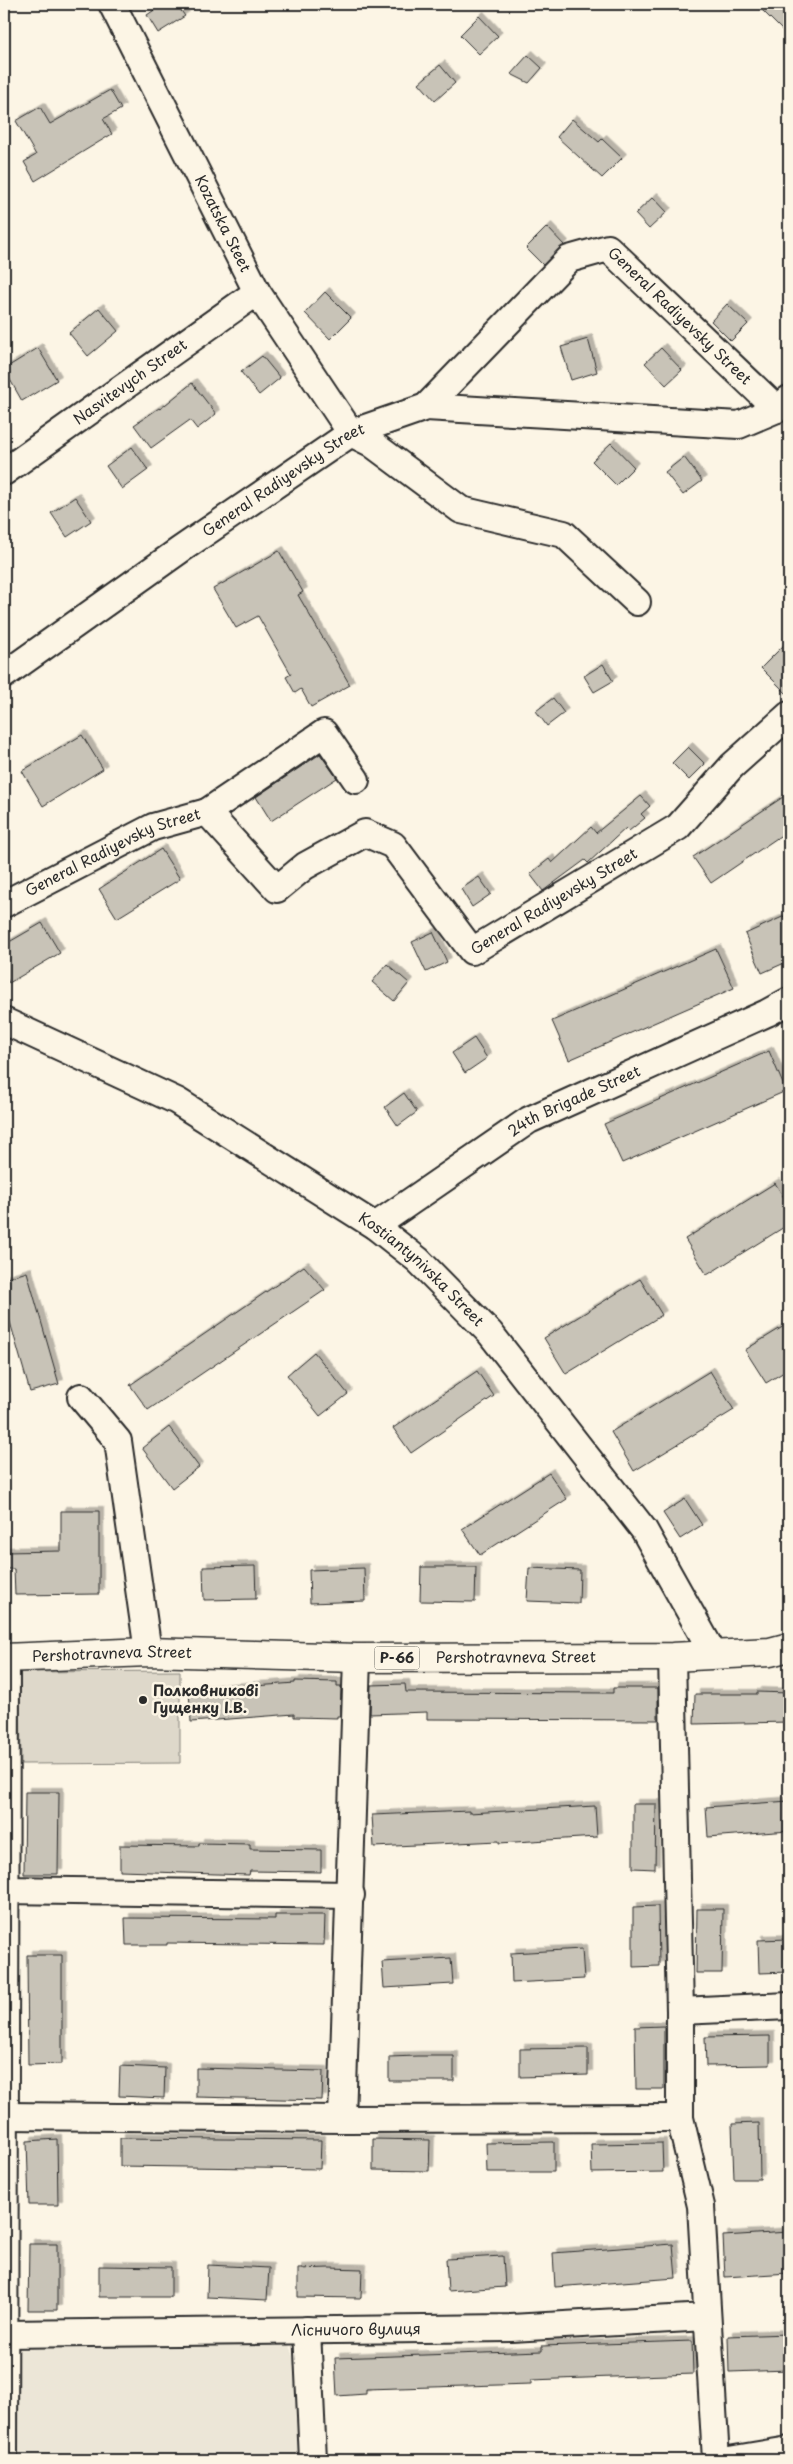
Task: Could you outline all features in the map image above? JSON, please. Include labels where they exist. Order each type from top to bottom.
[{"type":"main road","name":"Pershotravneva Street","points":[[5,1658],[148,1652],[357,1658],[672,1657],[770,1652],[789,1647]]},
{"type":"street","name":"Kozatska Steet","points":[[112,4],[257,292],[351,433]]},
{"type":"street","name":"General Radiyevsky Street","points":[[4,675],[180,550],[351,433],[426,407],[739,425],[783,404],[608,248],[569,258],[426,407]]},
{"type":"street","name":"Nasvitevych Street","points":[[4,472],[257,292]]},
{"type":"street","points":[[351,433],[371,443],[461,510],[564,534],[637,602]]},
{"type":"street","name":"General Radiyevsky Street","points":[[4,904],[152,827],[207,812],[277,889],[305,866],[365,833],[392,846],[472,951],[678,827],[732,766],[789,715]]},
{"type":"street","points":[[207,812],[324,733],[356,780]]},
{"type":"street","name":"24th Brigade Street","points":[[375,1226],[529,1120],[767,1013],[789,1001]]},
{"type":"street","name":"Kostiantynivska Street","points":[[4,1021],[177,1101],[375,1226],[418,1260],[490,1333],[644,1530],[714,1655]]},
{"type":"street","points":[[81,1397],[118,1440],[148,1652]]},
{"type":"street","points":[[672,1657],[680,2011],[680,2118],[701,2206],[716,2460]]},
{"type":"street","points":[[4,2460],[5,1658]]},
{"type":"street","points":[[342,2119],[351,1895],[357,1658]]},
{"type":"street","points":[[4,1890],[351,1895]]},
{"type":"street","points":[[680,2011],[789,2006]]},
{"type":"street","points":[[4,2116],[342,2119],[680,2118]]},
{"type":"street","name":"Лісничого вулиця","points":[[5,2334],[511,2328],[707,2317]]},
{"type":"street","points":[[307,2330],[313,2460]]},
{"type":"street","points":[[730,2460],[789,2450]]},
{"type":"shaded area","points":[[180,1671],[180,1763],[21,1764],[20,1672]]},
{"type":"shaded area","points":[[270,2337],[284,2341],[289,2345],[294,2360],[298,2460],[4,2460],[16,2350]]},
{"type":"building","points":[[163,4],[176,4],[185,16],[158,33],[147,15]]},
{"type":"building","points":[[756,4],[789,4],[789,37]]},
{"type":"building","points":[[479,16],[498,36],[479,54],[460,35]]},
{"type":"building","points":[[528,55],[542,68],[529,83],[511,74]]},
{"type":"building","points":[[440,65],[455,83],[435,101],[419,83]]},
{"type":"building","points":[[110,90],[121,109],[103,119],[112,134],[35,181],[24,162],[36,155],[16,121],[40,107],[50,124]]},
{"type":"building","points":[[572,119],[599,142],[602,139],[622,158],[602,178],[557,137]]},
{"type":"building","points":[[653,197],[667,212],[649,229],[635,214]]},
{"type":"building","points":[[547,227],[564,245],[543,265],[526,248]]},
{"type":"building","points":[[325,292],[351,318],[330,339],[305,313]]},
{"type":"building","points":[[727,304],[748,324],[731,341],[711,321]]},
{"type":"building","points":[[99,308],[118,331],[88,356],[69,333]]},
{"type":"building","points":[[588,339],[597,372],[571,380],[561,347]]},
{"type":"building","points":[[38,348],[57,380],[22,401],[4,369]]},
{"type":"building","points":[[661,348],[682,370],[666,385],[645,363]]},
{"type":"building","points":[[262,356],[280,378],[259,395],[241,372]]},
{"type":"building","points":[[192,383],[216,414],[197,429],[190,420],[151,448],[134,425],[160,409]]},
{"type":"building","points":[[611,443],[634,467],[616,485],[592,461]]},
{"type":"building","points":[[132,447],[148,470],[122,489],[106,466]]},
{"type":"building","points":[[684,457],[702,481],[683,495],[665,472]]},
{"type":"building","points":[[75,497],[91,521],[67,537],[51,513]]},
{"type":"building","points":[[279,551],[303,592],[298,595],[350,685],[311,707],[301,689],[295,693],[286,677],[291,674],[258,616],[236,628],[213,589]]},
{"type":"building","points":[[789,640],[789,696],[761,668]]},
{"type":"building","points":[[603,664],[613,681],[594,692],[584,676]]},
{"type":"building","points":[[553,698],[564,713],[547,726],[536,711]]},
{"type":"building","points":[[82,735],[103,769],[43,806],[22,771]]},
{"type":"building","points":[[688,747],[705,764],[689,780],[672,763]]},
{"type":"building","points":[[320,754],[337,778],[271,821],[256,797]]},
{"type":"building","points":[[789,793],[789,830],[711,883],[693,857]]},
{"type":"building","points":[[641,796],[650,806],[641,814],[645,818],[629,831],[626,828],[588,863],[585,860],[543,891],[530,874],[549,859],[552,863],[591,827],[596,833]]},
{"type":"building","points":[[161,849],[180,879],[117,918],[99,889]]},
{"type":"building","points":[[479,877],[491,894],[472,907],[461,889]]},
{"type":"building","points":[[789,914],[789,961],[762,973],[745,934]]},
{"type":"building","points":[[42,923],[60,953],[9,983],[4,974],[4,945]]},
{"type":"building","points":[[433,932],[447,962],[426,972],[412,942]]},
{"type":"building","points":[[716,949],[734,988],[569,1060],[552,1021]]},
{"type":"building","points":[[387,964],[409,983],[394,1001],[372,982]]},
{"type":"building","points":[[474,1038],[487,1058],[465,1073],[452,1053]]},
{"type":"building","points":[[769,1051],[786,1091],[622,1163],[604,1124]]},
{"type":"building","points":[[404,1093],[417,1112],[398,1126],[385,1107]]},
{"type":"building","points":[[775,1183],[789,1206],[789,1224],[707,1275],[685,1239]]},
{"type":"building","points":[[304,1266],[325,1290],[148,1410],[130,1385]]},
{"type":"building","points":[[27,1272],[59,1384],[30,1392],[4,1301],[4,1279]]},
{"type":"building","points":[[640,1279],[662,1315],[566,1374],[544,1338]]},
{"type":"building","points":[[789,1323],[789,1369],[766,1383],[745,1350]]},
{"type":"building","points":[[314,1352],[348,1394],[320,1416],[287,1375]]},
{"type":"building","points":[[477,1371],[494,1396],[411,1453],[393,1428]]},
{"type":"building","points":[[710,1371],[734,1410],[634,1471],[611,1432]]},
{"type":"building","points":[[169,1427],[199,1467],[172,1488],[142,1448]]},
{"type":"building","points":[[549,1473],[567,1499],[480,1555],[462,1529]]},
{"type":"building","points":[[685,1499],[702,1525],[680,1539],[663,1513]]},
{"type":"building","points":[[61,1511],[99,1511],[99,1594],[15,1595],[14,1569],[4,1569],[4,1552],[61,1551]]},
{"type":"building","points":[[255,1566],[256,1599],[204,1600],[203,1567]]},
{"type":"building","points":[[421,1567],[476,1567],[475,1602],[420,1601]]},
{"type":"building","points":[[364,1568],[365,1601],[310,1603],[309,1570]]},
{"type":"building","points":[[529,1568],[580,1570],[579,1603],[527,1601]]},
{"type":"building","points":[[295,1681],[337,1682],[337,1686],[341,1686],[340,1716],[337,1716],[337,1718],[294,1717],[294,1714],[191,1722],[189,1691],[295,1683]]},
{"type":"building","points":[[405,1684],[406,1692],[613,1693],[613,1688],[658,1688],[658,1720],[427,1719],[427,1712],[370,1714],[371,1685]]},
{"type":"building","points":[[757,1692],[789,1693],[789,1722],[694,1724],[695,1694],[757,1694]]},
{"type":"building","points":[[25,1792],[59,1792],[58,1874],[24,1874]]},
{"type":"building","points":[[789,1801],[789,1831],[708,1837],[706,1807]]},
{"type":"building","points":[[633,1804],[656,1804],[655,1869],[633,1868]]},
{"type":"building","points":[[595,1806],[597,1837],[499,1843],[499,1841],[374,1847],[372,1815],[469,1811],[469,1813]]},
{"type":"building","points":[[199,1843],[250,1844],[250,1849],[321,1850],[321,1872],[250,1871],[249,1875],[120,1871],[120,1845],[199,1846]]},
{"type":"building","points":[[658,1906],[659,1966],[633,1967],[633,1907]]},
{"type":"building","points":[[697,1909],[723,1909],[722,1973],[696,1973]]},
{"type":"building","points":[[275,1915],[325,1915],[324,1945],[167,1943],[167,1945],[126,1945],[125,1918],[275,1919]]},
{"type":"building","points":[[789,1939],[789,1972],[759,1973],[758,1940]]},
{"type":"building","points":[[582,1949],[584,1979],[512,1983],[511,1953]]},
{"type":"building","points":[[27,1955],[62,1955],[62,2064],[28,2065]]},
{"type":"building","points":[[451,1958],[453,1984],[384,1988],[382,1962]]},
{"type":"building","points":[[664,2026],[664,2089],[636,2089],[635,2027]]},
{"type":"building","points":[[770,2036],[770,2065],[706,2066],[705,2037]]},
{"type":"building","points":[[588,2048],[588,2075],[520,2077],[520,2049]]},
{"type":"building","points":[[454,2056],[454,2081],[389,2081],[389,2057]]},
{"type":"building","points":[[120,2066],[165,2068],[164,2098],[119,2096]]},
{"type":"building","points":[[196,2068],[323,2071],[322,2100],[196,2097]]},
{"type":"building","points":[[759,2123],[760,2179],[734,2179],[732,2124]]},
{"type":"building","points":[[120,2138],[321,2140],[320,2169],[120,2166]]},
{"type":"building","points":[[57,2139],[58,2205],[29,2205],[27,2141]]},
{"type":"building","points":[[373,2139],[430,2140],[429,2171],[373,2170]]},
{"type":"building","points":[[554,2142],[554,2172],[487,2172],[486,2143]]},
{"type":"building","points":[[662,2143],[663,2172],[592,2173],[591,2144]]},
{"type":"building","points":[[789,2232],[789,2273],[725,2277],[723,2236]]},
{"type":"building","points":[[29,2244],[57,2244],[57,2310],[28,2310]]},
{"type":"building","points":[[673,2244],[676,2278],[555,2287],[553,2253]]},
{"type":"building","points":[[503,2256],[505,2287],[448,2291],[446,2259]]},
{"type":"building","points":[[208,2265],[269,2268],[267,2300],[207,2297]]},
{"type":"building","points":[[99,2266],[171,2267],[171,2297],[99,2297]]},
{"type":"building","points":[[298,2269],[362,2269],[361,2298],[298,2297]]},
{"type":"building","points":[[789,2334],[789,2370],[729,2372],[728,2336]]},
{"type":"building","points":[[692,2341],[693,2374],[531,2380],[531,2384],[366,2389],[366,2394],[337,2396],[335,2358],[542,2351],[542,2346]]},
{"type":"place","name":"Полковникові Гущенку І.В.","points":[[143,1700]]}]
